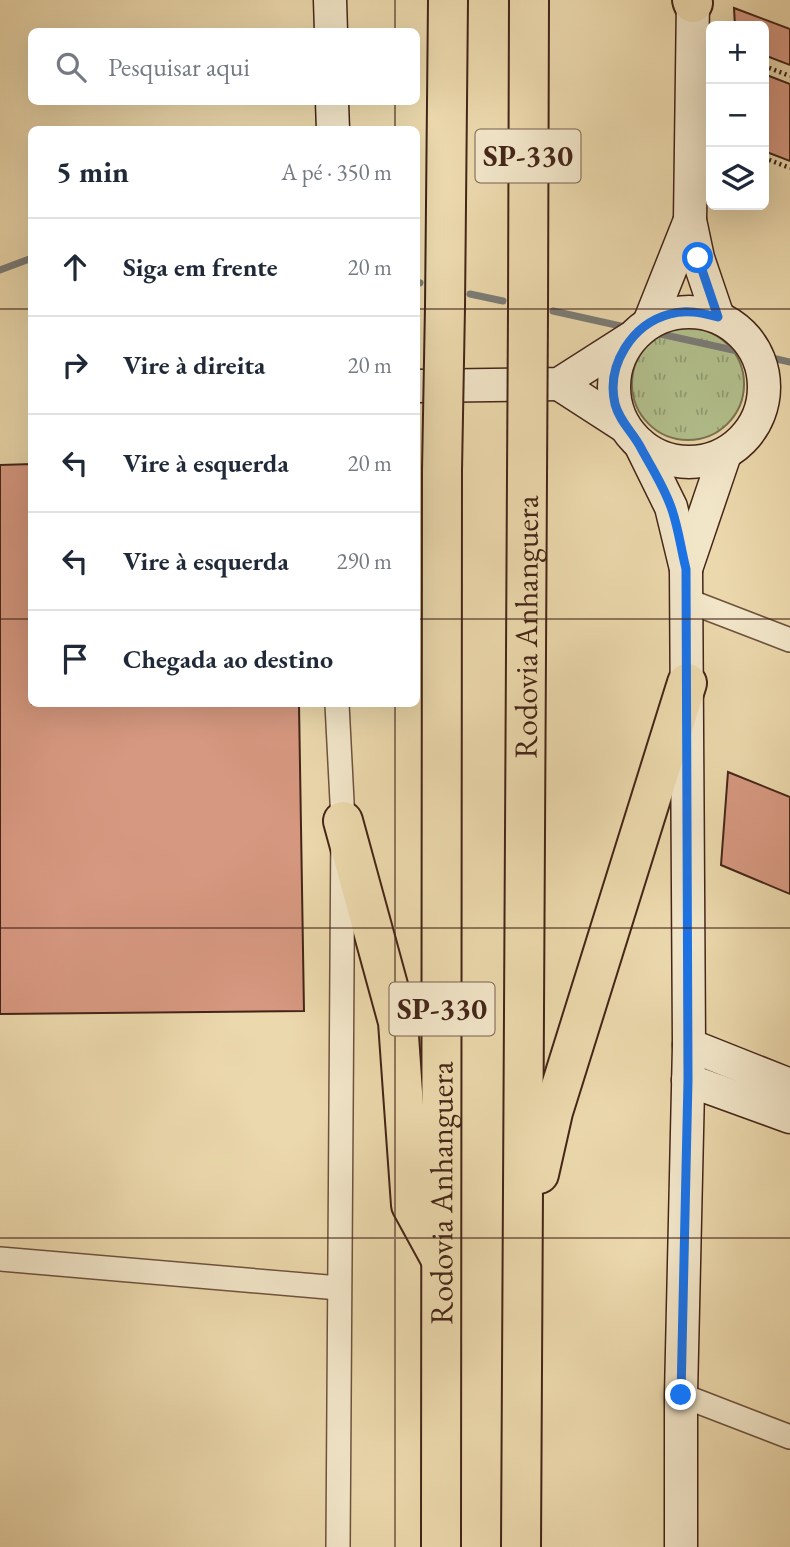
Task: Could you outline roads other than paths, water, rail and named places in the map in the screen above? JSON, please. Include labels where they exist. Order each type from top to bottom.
[{"type":"highway","name":"Rodovia Anhanguera","points":[[441,1547],[442,470],[448,0]]},
{"type":"highway","name":"Rodovia Anhanguera","points":[[521,1547],[529,0]]},
{"type":"highway","points":[[523,1255],[553,1112],[687,683]]},
{"type":"highway","points":[[343,821],[398,1022],[411,1205],[442,1263]]},
{"type":"main road","points":[[330,0],[331,28]]},
{"type":"main road","points":[[692,1],[691,220],[698,258],[718,317]]},
{"type":"main road","points":[[332,105],[333,126]]},
{"type":"main road","points":[[681,1547],[681,1395],[689,1045],[686,585],[671,507],[615,404],[613,381],[619,358],[640,330],[691,220]]},
{"type":"main road","points":[[420,386],[559,384],[640,330],[671,313],[694,312],[718,317],[738,330],[754,348],[763,371],[765,395],[758,419],[745,439],[725,454],[704,461],[681,462],[659,456],[559,384]]},
{"type":"main road","points":[[686,585],[725,454]]},
{"type":"main road","points":[[689,1045],[786,1094]]},
{"type":"main road","points":[[688,1080],[786,1094]]},
{"type":"street","points":[[686,585],[790,640]]},
{"type":"street","points":[[337,707],[343,821],[338,1547]]},
{"type":"street","points":[[0,1259],[340,1288]]},
{"type":"street","points":[[681,1395],[790,1437]]},
{"type":"waterway","points":[[0,270],[28,260]]},
{"type":"waterway","points":[[470,294],[503,301]]},
{"type":"waterway","points":[[553,311],[625,327]]},
{"type":"waterway","points":[[656,333],[742,352]]},
{"type":"waterway","points":[[772,358],[790,362]]}]
